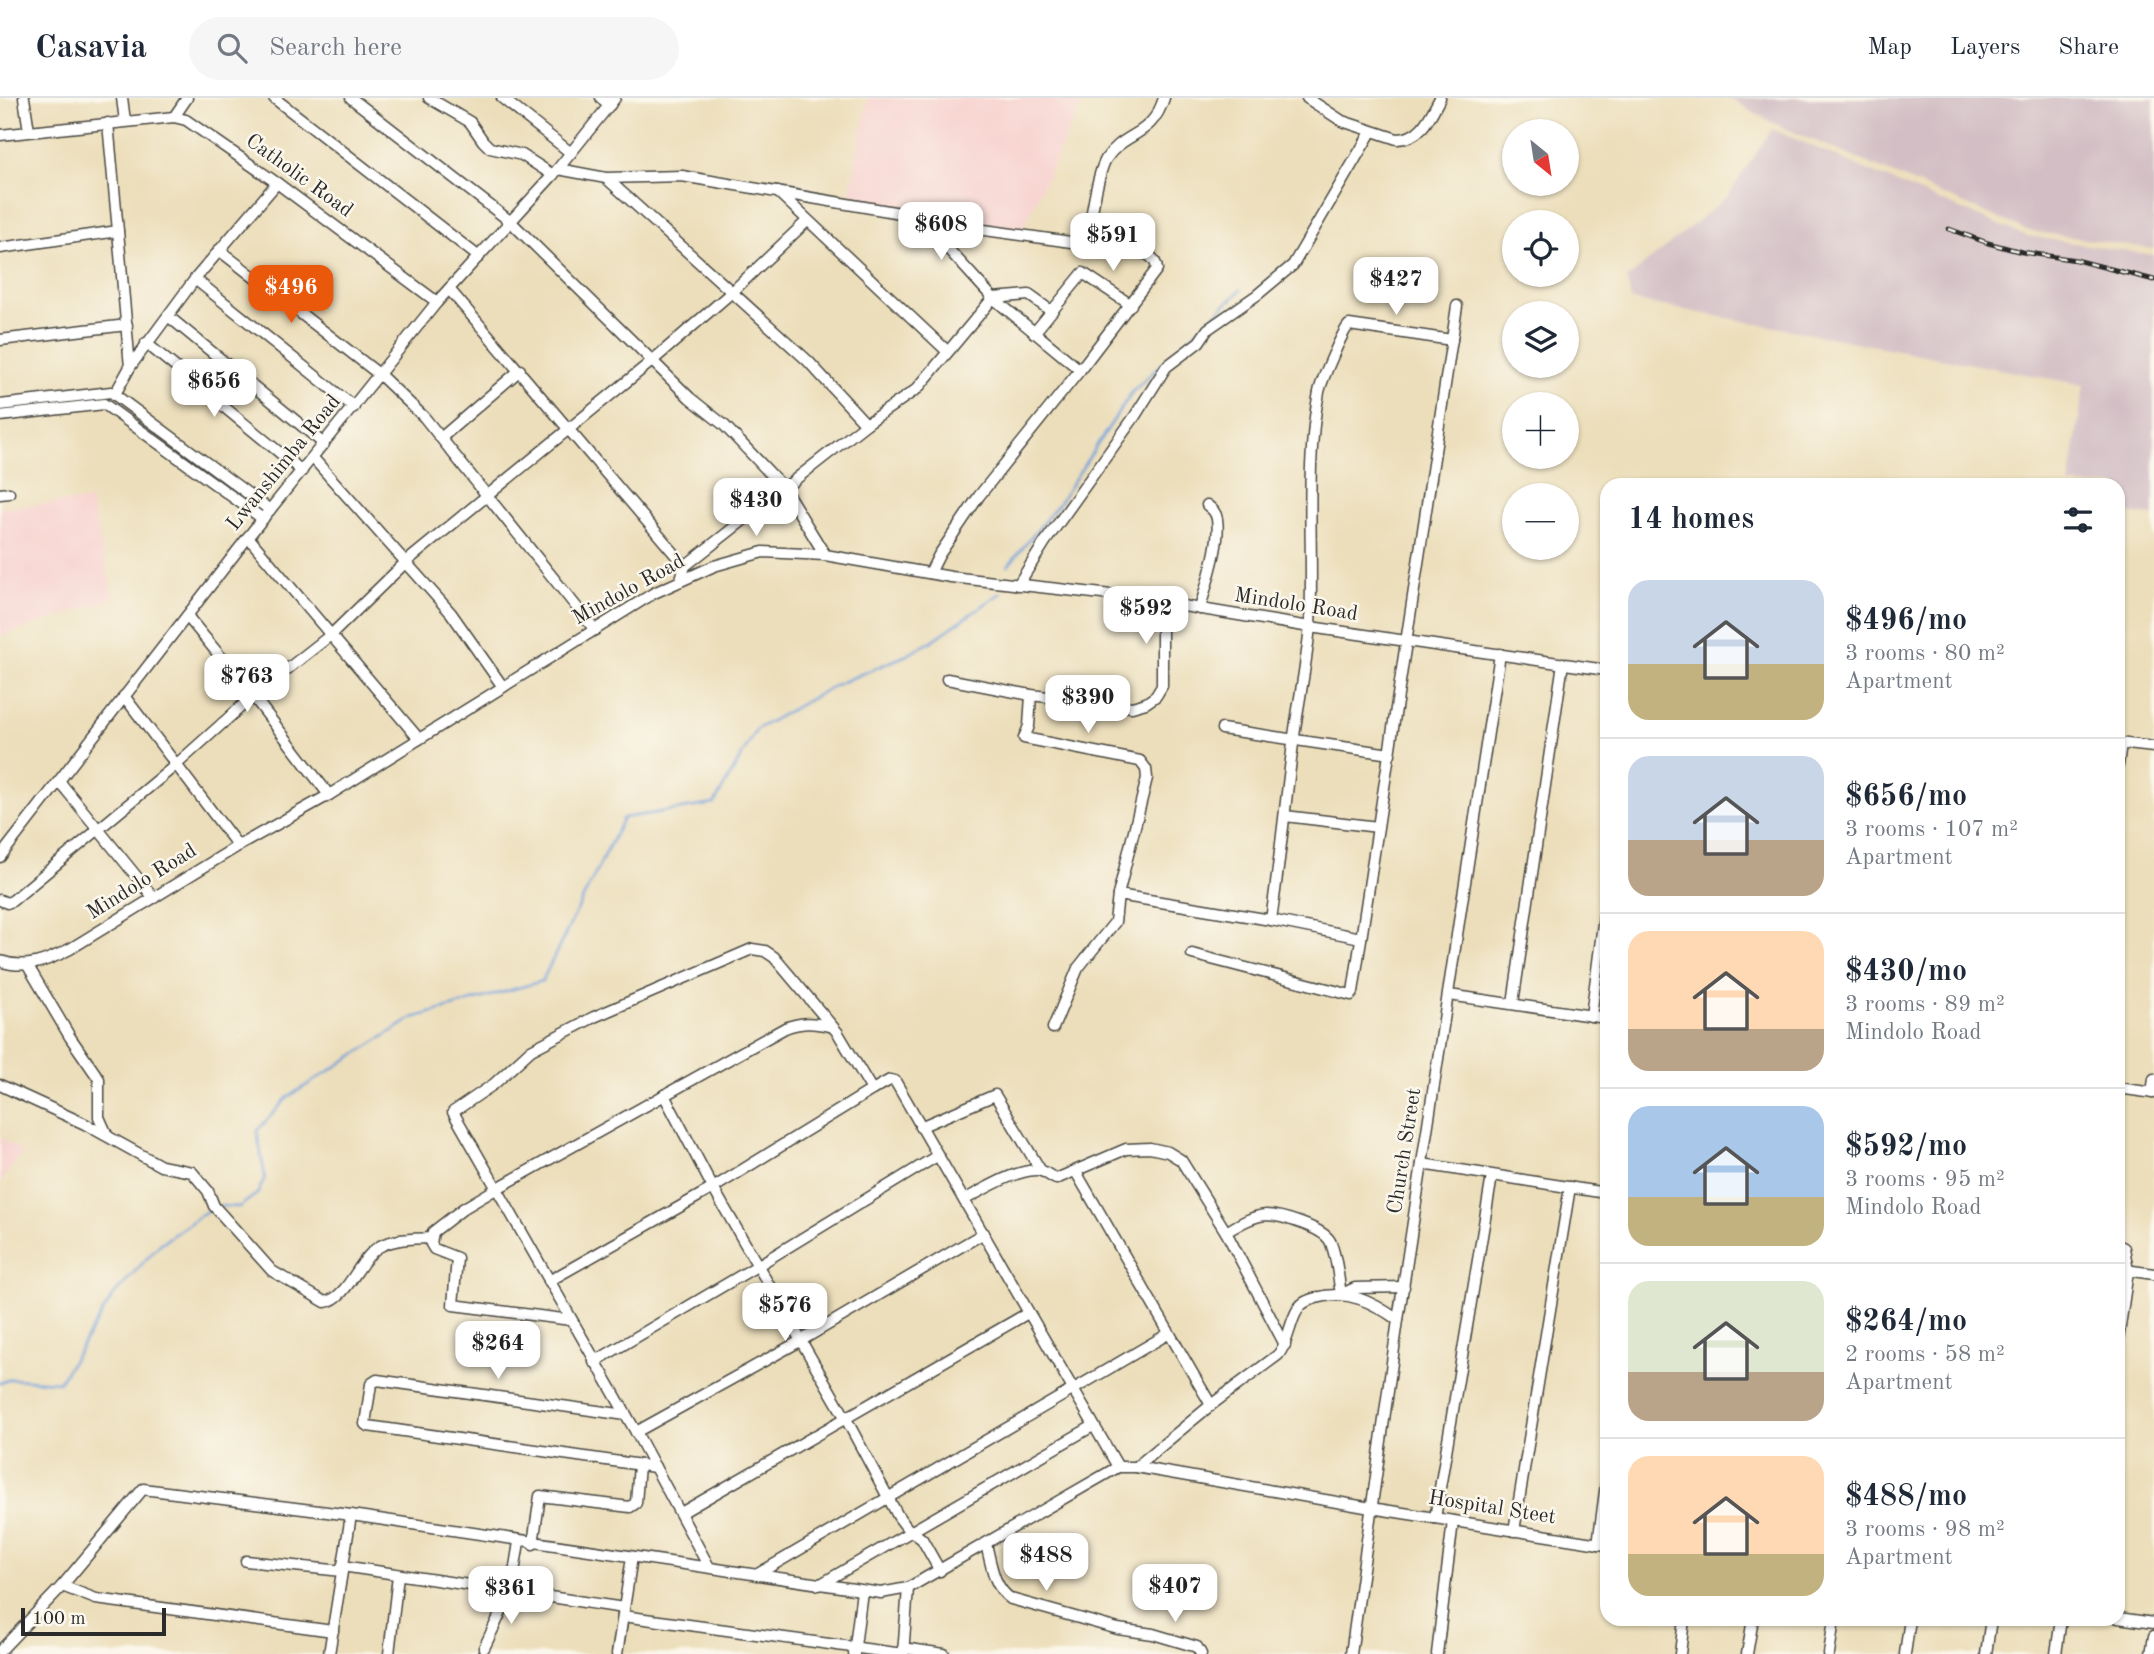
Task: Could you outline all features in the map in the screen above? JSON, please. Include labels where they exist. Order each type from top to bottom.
[{"type":"street","points":[[24,98],[29,131]]},
{"type":"street","points":[[122,98],[125,121]]},
{"type":"street","points":[[174,117],[187,98]]},
{"type":"street","points":[[274,98],[479,257]]},
{"type":"street","points":[[351,98],[511,222],[690,398],[724,425],[784,488],[825,555]]},
{"type":"street","points":[[429,98],[470,122],[490,148],[522,155],[556,172],[606,178],[682,176],[910,214],[926,222],[1129,250],[1152,256],[1157,269],[979,496],[930,573]]},
{"type":"street","points":[[502,98],[571,153]]},
{"type":"street","points":[[1086,244],[1106,159],[1121,145],[1148,128],[1160,113],[1164,98]]},
{"type":"street","points":[[1307,98],[1342,121],[1397,139],[1414,136],[1422,129],[1440,98]]},
{"type":"street","name":"Lwanshimba Road","points":[[0,857],[248,537],[438,302],[556,172],[609,100]]},
{"type":"street","name":"Catholic Road","points":[[0,135],[174,117],[196,125],[438,302]]},
{"type":"street","points":[[108,123],[130,367]]},
{"type":"street","points":[[1018,585],[1166,367],[1199,342],[1208,329],[1257,295],[1293,265],[1371,132]]},
{"type":"street","points":[[606,178],[808,361],[866,424]]},
{"type":"street","points":[[115,394],[146,343],[195,279],[277,183]]},
{"type":"street","points":[[777,191],[947,351]]},
{"type":"street","points":[[0,900],[7,903],[12,901],[177,764],[253,696],[332,634],[405,562],[652,361],[732,292],[807,221]]},
{"type":"street","points":[[926,222],[993,298],[1080,370]]},
{"type":"street","points":[[0,248],[118,231]]},
{"type":"street","points":[[219,250],[380,375],[442,437],[595,630]]},
{"type":"street","points":[[1034,333],[1083,273],[1130,304]]},
{"type":"street","points":[[195,279],[354,407]]},
{"type":"street","points":[[449,289],[685,566]]},
{"type":"street","points":[[681,579],[685,566],[866,424],[917,389],[993,298],[1029,295],[1051,312]]},
{"type":"street","points":[[1192,954],[1351,995],[1457,306]]},
{"type":"street","points":[[168,316],[324,444]]},
{"type":"street","points":[[0,340],[127,325]]},
{"type":"street","points":[[1271,920],[1310,627],[1310,507],[1317,402],[1323,379],[1343,330],[1349,325],[1452,340]]},
{"type":"street","points":[[146,343],[302,471]]},
{"type":"street","points":[[442,437],[520,370]]},
{"type":"street","points":[[0,405],[106,392],[115,394],[267,514]]},
{"type":"street","points":[[0,416],[104,404],[267,514]]},
{"type":"street","points":[[313,458],[466,632],[503,687]]},
{"type":"street","points":[[1200,609],[1215,547],[1217,521],[1216,514],[1207,505]]},
{"type":"street","points":[[248,537],[419,740]]},
{"type":"street","name":"Mindolo Road","points":[[28,966],[70,949],[238,846],[329,795],[681,579],[763,552],[825,555],[930,573],[1096,593],[1406,642],[1600,669]]},
{"type":"street","points":[[947,679],[1031,695],[1132,707],[1146,703],[1156,696],[1162,686],[1162,603]]},
{"type":"street","points":[[187,616],[329,795]]},
{"type":"street","name":"Church Street","points":[[1352,1654],[1398,1320],[1500,654]]},
{"type":"street","points":[[1513,1003],[1563,663]]},
{"type":"street","points":[[1031,695],[1029,726],[1024,738],[1140,761],[1146,769],[1147,778],[1118,895],[1115,922],[1078,968],[1053,1028]]},
{"type":"street","points":[[124,696],[238,846]]},
{"type":"street","points":[[1222,729],[1390,754]]},
{"type":"street","points":[[2125,744],[2154,747]]},
{"type":"street","points":[[59,781],[154,898]]},
{"type":"street","points":[[1286,816],[1378,827]]},
{"type":"street","points":[[1118,895],[1361,938]]},
{"type":"street","points":[[1591,1016],[1600,947]]},
{"type":"street","points":[[709,1567],[454,1110],[494,1084],[531,1049],[594,1017],[752,949],[765,951],[774,957],[838,1033],[873,1090]]},
{"type":"street","points":[[0,961],[28,966],[70,1037],[99,1079],[99,1117],[107,1135]]},
{"type":"street","points":[[1449,995],[1600,1017]]},
{"type":"street","points":[[571,1320],[453,1305],[457,1258],[435,1249],[430,1238],[438,1226],[496,1189],[785,1028],[813,1022],[830,1026]]},
{"type":"street","points":[[2125,1089],[2153,1093],[2154,1079]]},
{"type":"street","points":[[0,1651],[61,1586],[143,1489],[351,1515],[519,1542],[881,1593],[908,1588],[940,1571],[1118,1467],[895,1081],[890,1080],[713,1188],[549,1281]]},
{"type":"street","points":[[0,1084],[107,1135],[161,1166],[192,1172],[237,1235],[272,1271],[325,1301],[339,1297],[364,1260],[378,1248],[391,1241],[430,1238]]},
{"type":"street","points":[[664,1095],[713,1188],[802,1340],[898,1516],[922,1539],[940,1571]]},
{"type":"street","points":[[920,1127],[995,1095],[1041,1171]]},
{"type":"street","points":[[964,1200],[1008,1177],[1028,1171],[1041,1171],[1056,1178],[1076,1172],[1126,1149],[1150,1148],[1168,1152],[1181,1160],[1226,1232],[1285,1345]]},
{"type":"street","points":[[594,1362],[937,1156]]},
{"type":"street","points":[[1422,1164],[1600,1192]]},
{"type":"street","points":[[1076,1172],[1211,1405]]},
{"type":"street","points":[[1435,1518],[1492,1176]]},
{"type":"street","points":[[1514,1531],[1570,1187]]},
{"type":"street","points":[[1226,1232],[1266,1215],[1281,1217],[1322,1233],[1331,1244],[1342,1294]]},
{"type":"street","points":[[636,1433],[984,1233]]},
{"type":"street","points":[[2125,1270],[2154,1274]]},
{"type":"street","points":[[1136,1467],[1211,1405],[1278,1355],[1285,1345],[1300,1306],[1307,1301],[1362,1287],[1404,1287]]},
{"type":"street","points":[[1342,1294],[1374,1303],[1398,1320]]},
{"type":"street","points":[[681,1513],[1028,1313]]},
{"type":"street","points":[[756,1576],[1168,1334]]},
{"type":"street","points":[[626,1415],[377,1380],[371,1384],[365,1424],[655,1467]]},
{"type":"street","points":[[819,1585],[1093,1426]]},
{"type":"street","points":[[533,1544],[540,1496],[634,1506],[639,1465]]},
{"type":"street","name":"Hospital Steet","points":[[1118,1467],[1136,1467],[1371,1508],[1600,1544]]},
{"type":"street","points":[[329,1654],[351,1515]]},
{"type":"street","points":[[1437,1654],[1453,1521]]},
{"type":"street","points":[[484,1648],[511,1591],[519,1542]]},
{"type":"street","points":[[986,1544],[997,1584],[1002,1594],[1011,1599],[1118,1629],[1175,1640],[1197,1647],[1201,1654]]},
{"type":"street","points":[[617,1654],[632,1557]]},
{"type":"street","points":[[246,1562],[398,1574],[854,1651],[944,1654]]},
{"type":"street","points":[[390,1654],[398,1574]]},
{"type":"street","points":[[61,1586],[96,1599],[333,1631]]},
{"type":"street","points":[[903,1652],[908,1588]]},
{"type":"street","points":[[854,1651],[862,1591]]},
{"type":"street","points":[[2125,1619],[2154,1623]]},
{"type":"street","points":[[1680,1654],[1683,1626]]},
{"type":"street","points":[[1747,1654],[1752,1626]]},
{"type":"street","points":[[1829,1654],[1833,1626]]},
{"type":"street","points":[[1905,1654],[1908,1626]]},
{"type":"street","points":[[1986,1654],[1990,1626]]},
{"type":"street","points":[[2056,1654],[2060,1626]]},
{"type":"street","points":[[2151,1654],[2154,1636]]},
{"type":"shaded area","points":[[868,98],[1084,98],[1019,237],[849,196]]},
{"type":"shaded area","points":[[1729,98],[2154,98],[2154,249],[2029,231],[1775,124]]},
{"type":"shaded area","points":[[1772,129],[2027,236],[2154,255],[2154,516],[2125,513],[2125,478],[2070,478],[2084,385],[1631,300],[1627,279],[1728,196]]},
{"type":"shaded area","points":[[90,500],[114,598],[0,636],[0,508]]},
{"type":"shaded area","points":[[0,1137],[22,1152],[0,1183]]},
{"type":"waterway","points":[[1008,566],[1059,503],[1132,392],[1241,290]]},
{"type":"waterway","points":[[221,1206],[239,1207],[258,1193],[265,1177],[257,1131],[288,1097],[413,1018],[542,981],[623,818],[714,804],[757,729],[835,685],[907,655],[1001,593]]},
{"type":"waterway","points":[[0,1383],[11,1379],[59,1382],[113,1296],[160,1244],[211,1208]]},
{"type":"railway","points":[[1949,229],[2022,252],[2076,260],[2154,280]]}]
